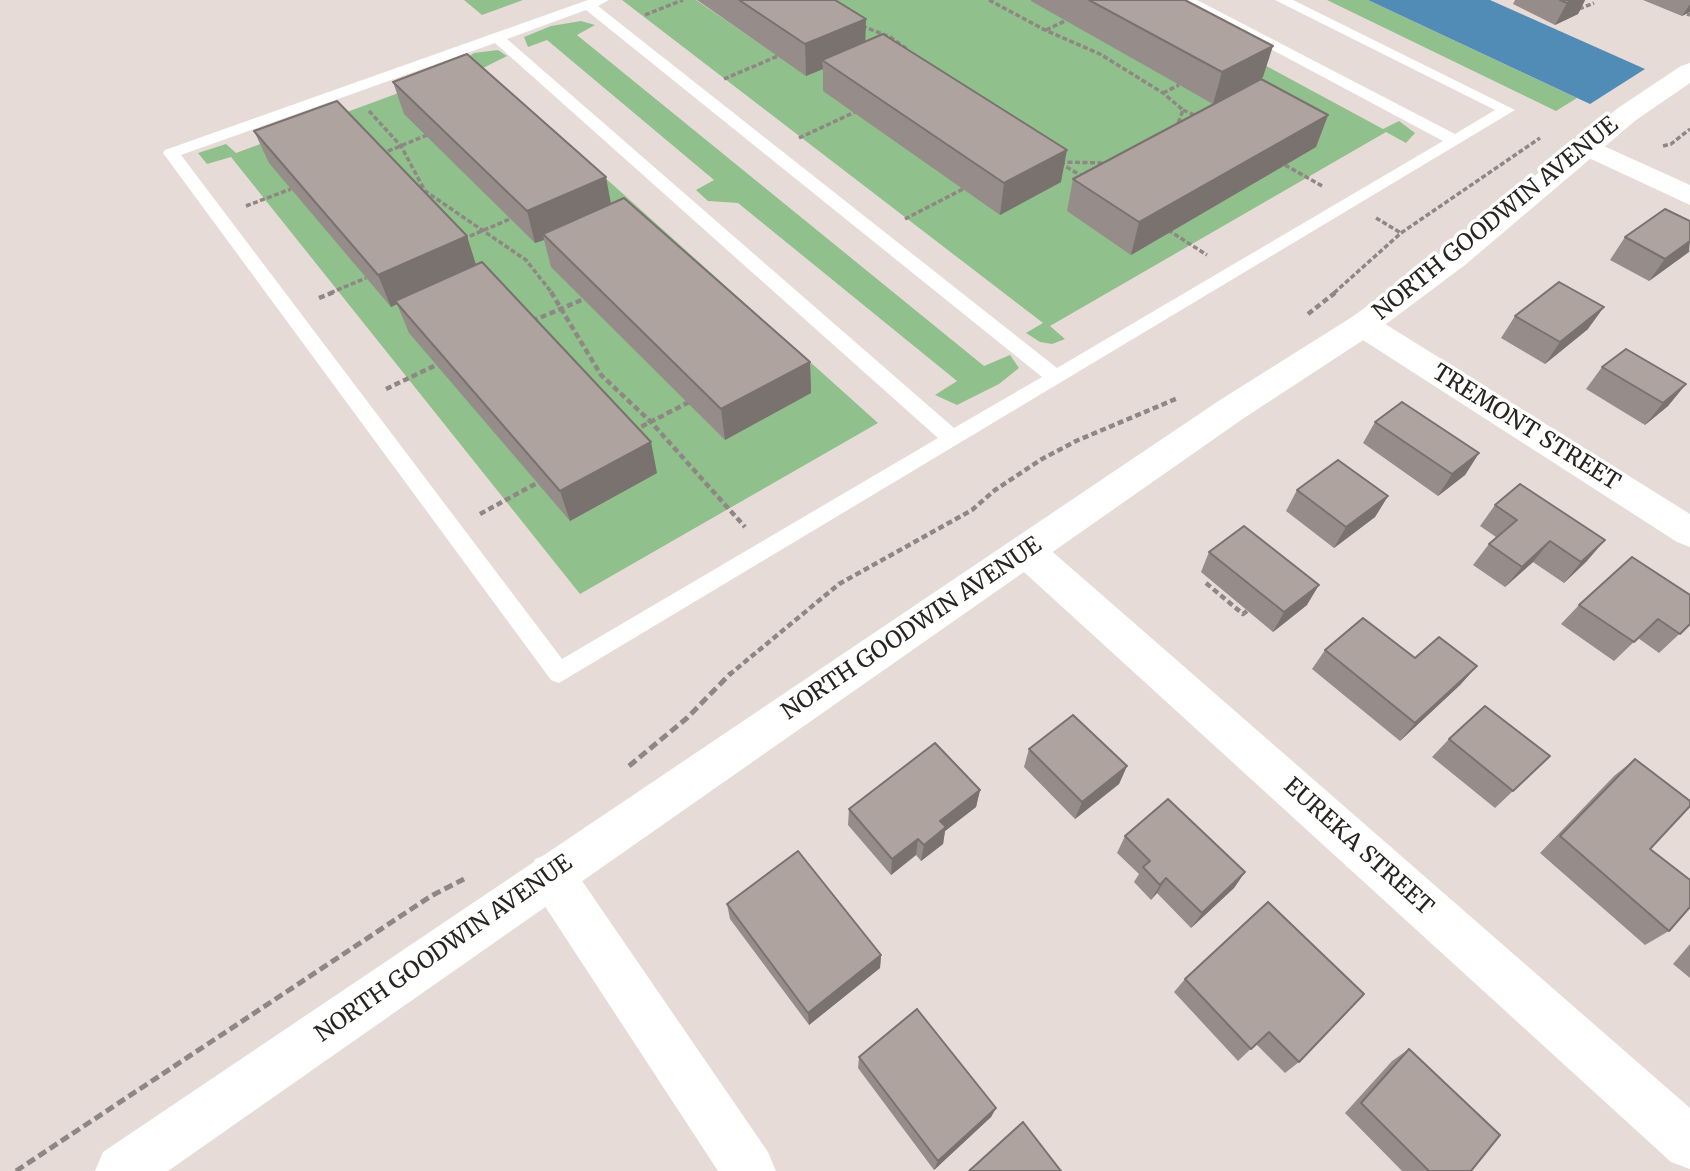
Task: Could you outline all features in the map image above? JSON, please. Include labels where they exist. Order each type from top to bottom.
[{"type":"street","name":"NORTH GOODWIN AVENUE","points":[[122,1171],[551,874],[1232,410],[1363,325],[1454,258],[1587,146],[1690,71]]},
{"type":"street","points":[[1587,146],[1690,196]]},
{"type":"street","name":"TREMONT STREET","points":[[1363,325],[1690,532]]},
{"type":"street","name":"EUREKA STREET","points":[[1026,551],[1690,1143]]},
{"type":"street","points":[[551,874],[749,1171]]},
{"type":"lane","points":[[1186,0],[1457,141]]},
{"type":"lane","points":[[1056,377],[695,90],[595,3],[171,153],[559,673],[1507,110],[1282,0]]},
{"type":"lane","points":[[497,37],[953,439]]},
{"type":"path","points":[[989,0],[1045,30],[1100,54],[1163,93],[1184,110],[1208,121]]},
{"type":"path","points":[[1573,12],[1594,3]]},
{"type":"path","points":[[1045,30],[1065,21]]},
{"type":"path","points":[[858,24],[891,37],[910,52]]},
{"type":"path","points":[[695,90],[778,56]]},
{"type":"path","points":[[1163,93],[1180,85]]},
{"type":"path","points":[[350,89],[401,146],[425,191],[526,260],[563,307],[601,375],[651,422],[765,550]]},
{"type":"path","points":[[1172,134],[1184,110]]},
{"type":"path","points":[[771,150],[855,112]]},
{"type":"path","points":[[1659,147],[1671,145],[1690,130]]},
{"type":"path","points":[[373,157],[427,135]]},
{"type":"path","points":[[1307,315],[1352,280],[1370,259],[1401,233],[1539,139]]},
{"type":"path","points":[[1094,183],[1059,162],[1090,164],[1115,161]]},
{"type":"path","points":[[1285,165],[1352,203]]},
{"type":"path","points":[[219,217],[291,189]]},
{"type":"path","points":[[876,233],[963,189]]},
{"type":"path","points":[[453,243],[510,219]]},
{"type":"path","points":[[1168,230],[1234,272]]},
{"type":"path","points":[[289,311],[366,278]]},
{"type":"path","points":[[522,326],[584,299]]},
{"type":"path","points":[[357,402],[436,365]]},
{"type":"path","points":[[625,770],[673,731],[743,662],[839,584],[972,510],[995,490],[1042,459],[1076,441],[1189,394]]},
{"type":"path","points":[[623,436],[689,402]]},
{"type":"path","points":[[452,530],[537,483]]},
{"type":"path","points":[[1206,583],[1243,614],[1247,611]]},
{"type":"path","points":[[16,1171],[431,896],[456,882],[477,875]]},
{"type":"green space","points":[[464,0],[523,0],[482,15]]},
{"type":"green space","points":[[622,0],[696,0],[778,56],[786,0],[1144,0],[1383,129],[1399,121],[1415,133],[1406,143],[1386,132],[1050,326],[1065,339],[1052,344],[1040,342],[1026,333],[1043,323]]},
{"type":"green space","points":[[1327,0],[1368,0],[1577,98],[1556,111]]},
{"type":"green space","points":[[581,21],[595,25],[577,35],[984,366],[1010,355],[1019,368],[999,384],[957,405],[935,395],[957,381],[738,203],[708,201],[696,190],[714,180],[547,40],[528,47],[524,37],[551,26]]},
{"type":"green space","points":[[498,50],[507,56],[483,68],[878,423],[580,594],[231,157],[207,164],[198,153],[226,144],[236,153],[477,64],[468,57],[474,53]]},
{"type":"water","points":[[1368,0],[1490,0],[1645,69],[1590,104]]},
{"type":"building","points":[[739,0],[835,0],[866,19],[805,44]]},
{"type":"building","points":[[1089,0],[1185,0],[1273,46],[1222,72]]},
{"type":"building","points":[[883,34],[1067,150],[1004,183],[822,60]]},
{"type":"building","points":[[467,54],[606,177],[527,211],[393,82]]},
{"type":"building","points":[[1261,79],[1328,115],[1139,222],[1073,179]]},
{"type":"building","points":[[337,101],[467,236],[378,275],[254,131]]},
{"type":"building","points":[[624,198],[810,362],[721,409],[543,234]]},
{"type":"building","points":[[1665,209],[1690,221],[1690,241],[1665,259],[1625,237]]},
{"type":"building","points":[[482,262],[651,442],[560,491],[395,301]]},
{"type":"building","points":[[1559,282],[1604,307],[1560,342],[1515,316]]},
{"type":"building","points":[[1626,349],[1686,384],[1663,403],[1602,367]]},
{"type":"building","points":[[1402,402],[1479,453],[1452,474],[1375,422]]},
{"type":"building","points":[[1338,460],[1388,496],[1346,527],[1297,490]]},
{"type":"building","points":[[1520,484],[1605,540],[1581,562],[1550,541],[1522,567],[1489,544],[1517,520],[1495,505]]},
{"type":"building","points":[[1244,526],[1319,585],[1284,612],[1209,552]]},
{"type":"building","points":[[1632,557],[1690,595],[1690,624],[1680,634],[1658,619],[1634,642],[1579,605]]},
{"type":"building","points":[[1363,618],[1415,658],[1439,637],[1477,666],[1415,723],[1325,650]]},
{"type":"building","points":[[1485,706],[1550,756],[1513,791],[1449,739]]},
{"type":"building","points":[[1073,715],[1127,766],[1082,802],[1029,749]]},
{"type":"building","points":[[935,743],[980,790],[940,821],[946,827],[924,845],[918,839],[892,859],[849,809]]},
{"type":"building","points":[[1635,759],[1690,801],[1690,806],[1650,849],[1690,880],[1690,907],[1669,931],[1560,836]]},
{"type":"building","points":[[1168,799],[1245,872],[1202,913],[1166,878],[1160,885],[1143,867],[1150,861],[1125,836]]},
{"type":"building","points":[[798,851],[881,955],[808,1013],[727,904]]},
{"type":"building","points":[[1268,902],[1364,994],[1299,1062],[1269,1032],[1251,1049],[1185,979]]},
{"type":"building","points":[[917,1009],[996,1108],[938,1161],[859,1057]]},
{"type":"building","points":[[1409,1049],[1500,1135],[1471,1171],[1429,1171],[1361,1103]]},
{"type":"building","points":[[1023,1122],[1061,1171],[969,1171]]}]
